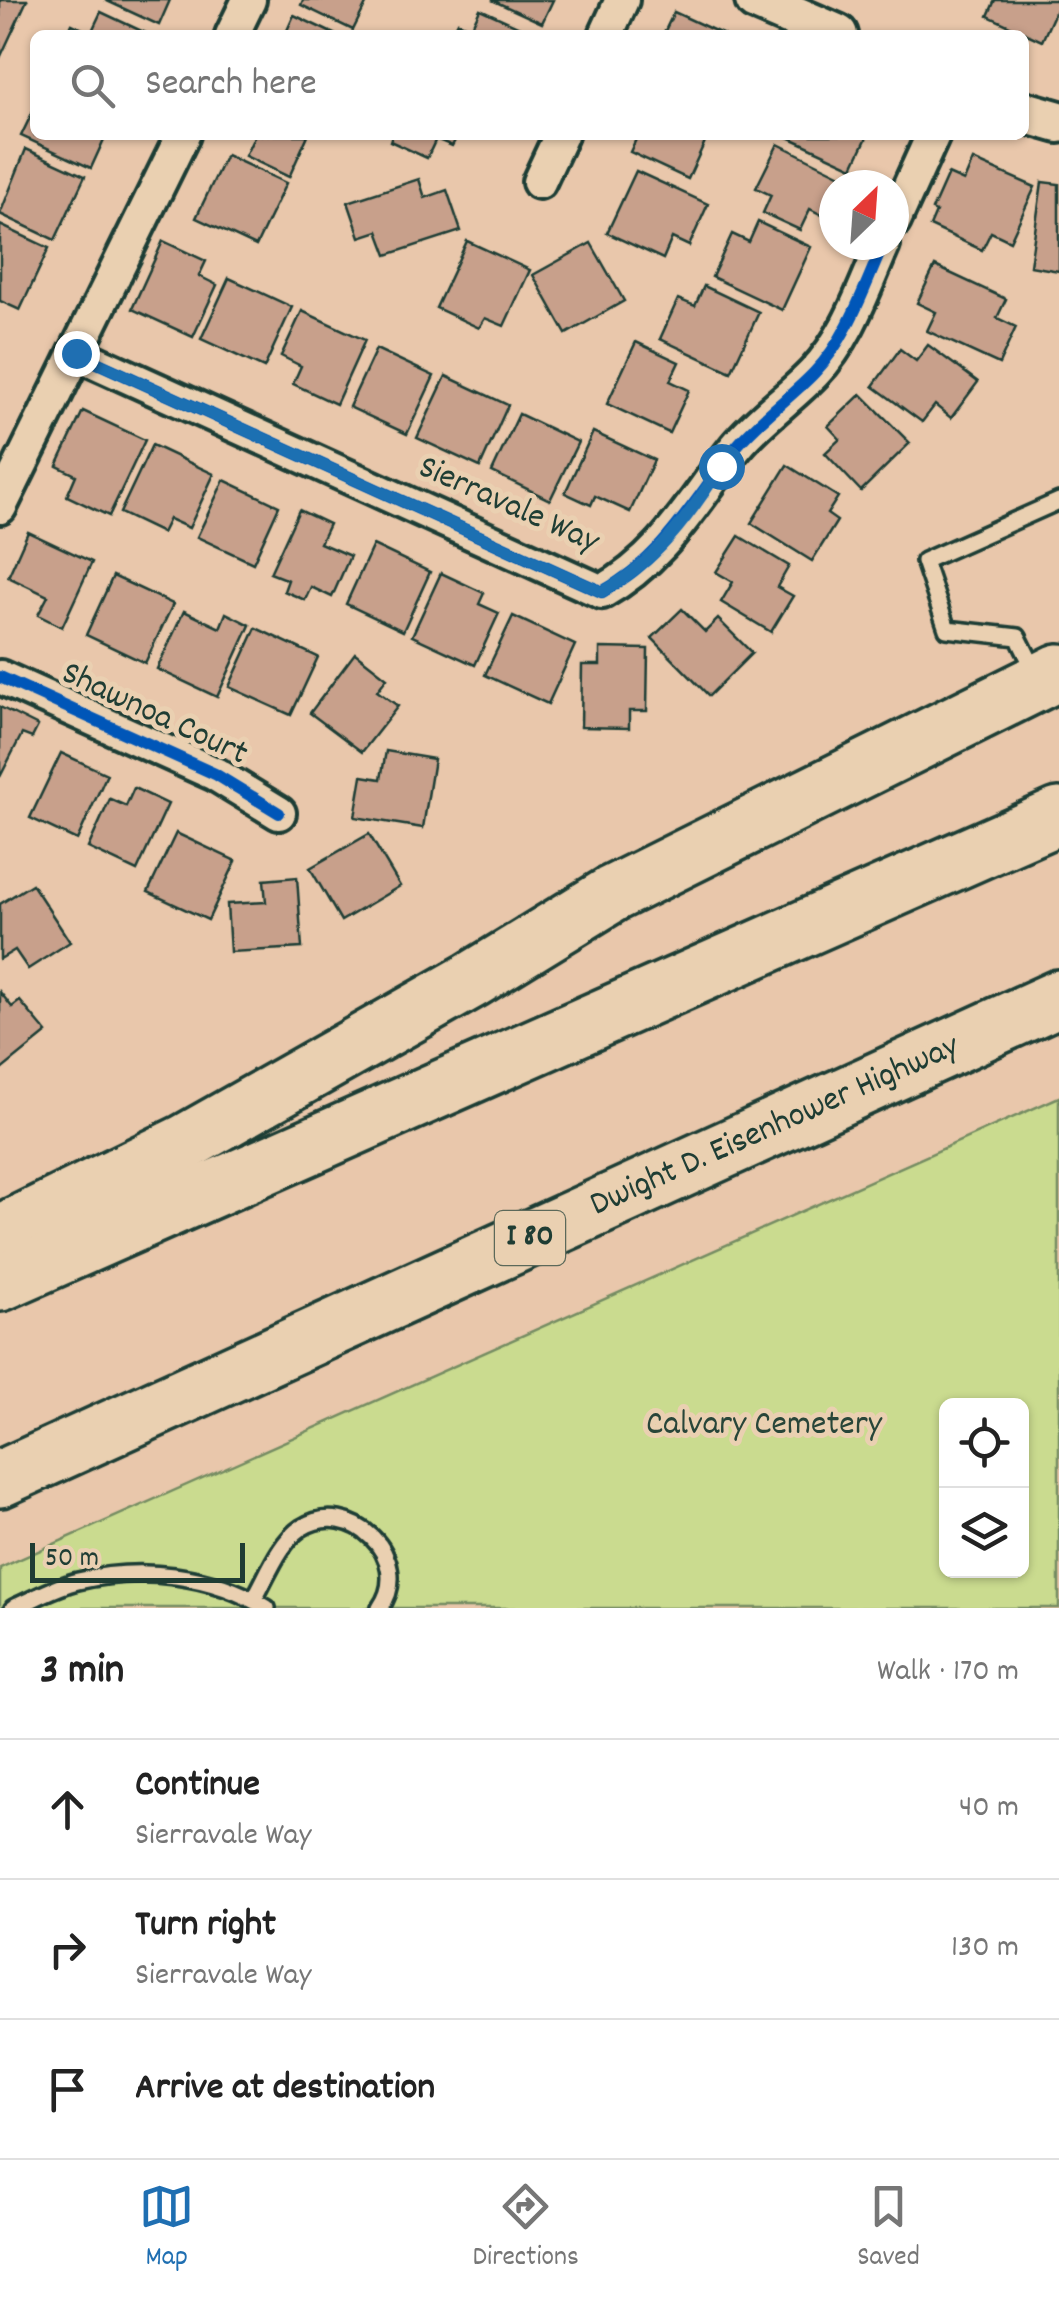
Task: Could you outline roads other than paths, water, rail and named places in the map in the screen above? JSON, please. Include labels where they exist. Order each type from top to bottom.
[{"type":"highway","points":[[0,1233],[202,1132],[472,980],[612,894],[1049,676]]},
{"type":"highway","points":[[0,1283],[1059,816]]},
{"type":"highway","name":"Dwight D. Eisenhower Highway","points":[[0,1479],[1059,998]]},
{"type":"street","points":[[234,30],[249,0]]},
{"type":"street","points":[[608,30],[622,0]]},
{"type":"street","points":[[756,0],[826,30]]},
{"type":"street","points":[[1029,113],[1059,122]]},
{"type":"street","points":[[0,507],[181,140]]},
{"type":"street","points":[[539,182],[559,140]]},
{"type":"street","points":[[909,188],[931,140]]},
{"type":"street","name":"Sierravale Way","points":[[76,353],[602,592],[639,569],[670,539],[750,431],[816,371],[843,334],[876,260]]},
{"type":"street","name":"Shawnoa Court","points":[[0,677],[215,774],[279,813]]},
{"type":"lane","points":[[1049,676],[1018,637],[947,629],[924,561],[1059,501]]},
{"type":"lane","points":[[13,1608],[77,1581],[140,1574],[188,1577],[260,1604],[288,1539],[320,1520],[340,1519],[371,1534],[383,1548],[390,1585],[380,1608]]},
{"type":"park label","name":"Calvary Cemetery","points":[[764,1426]]}]
